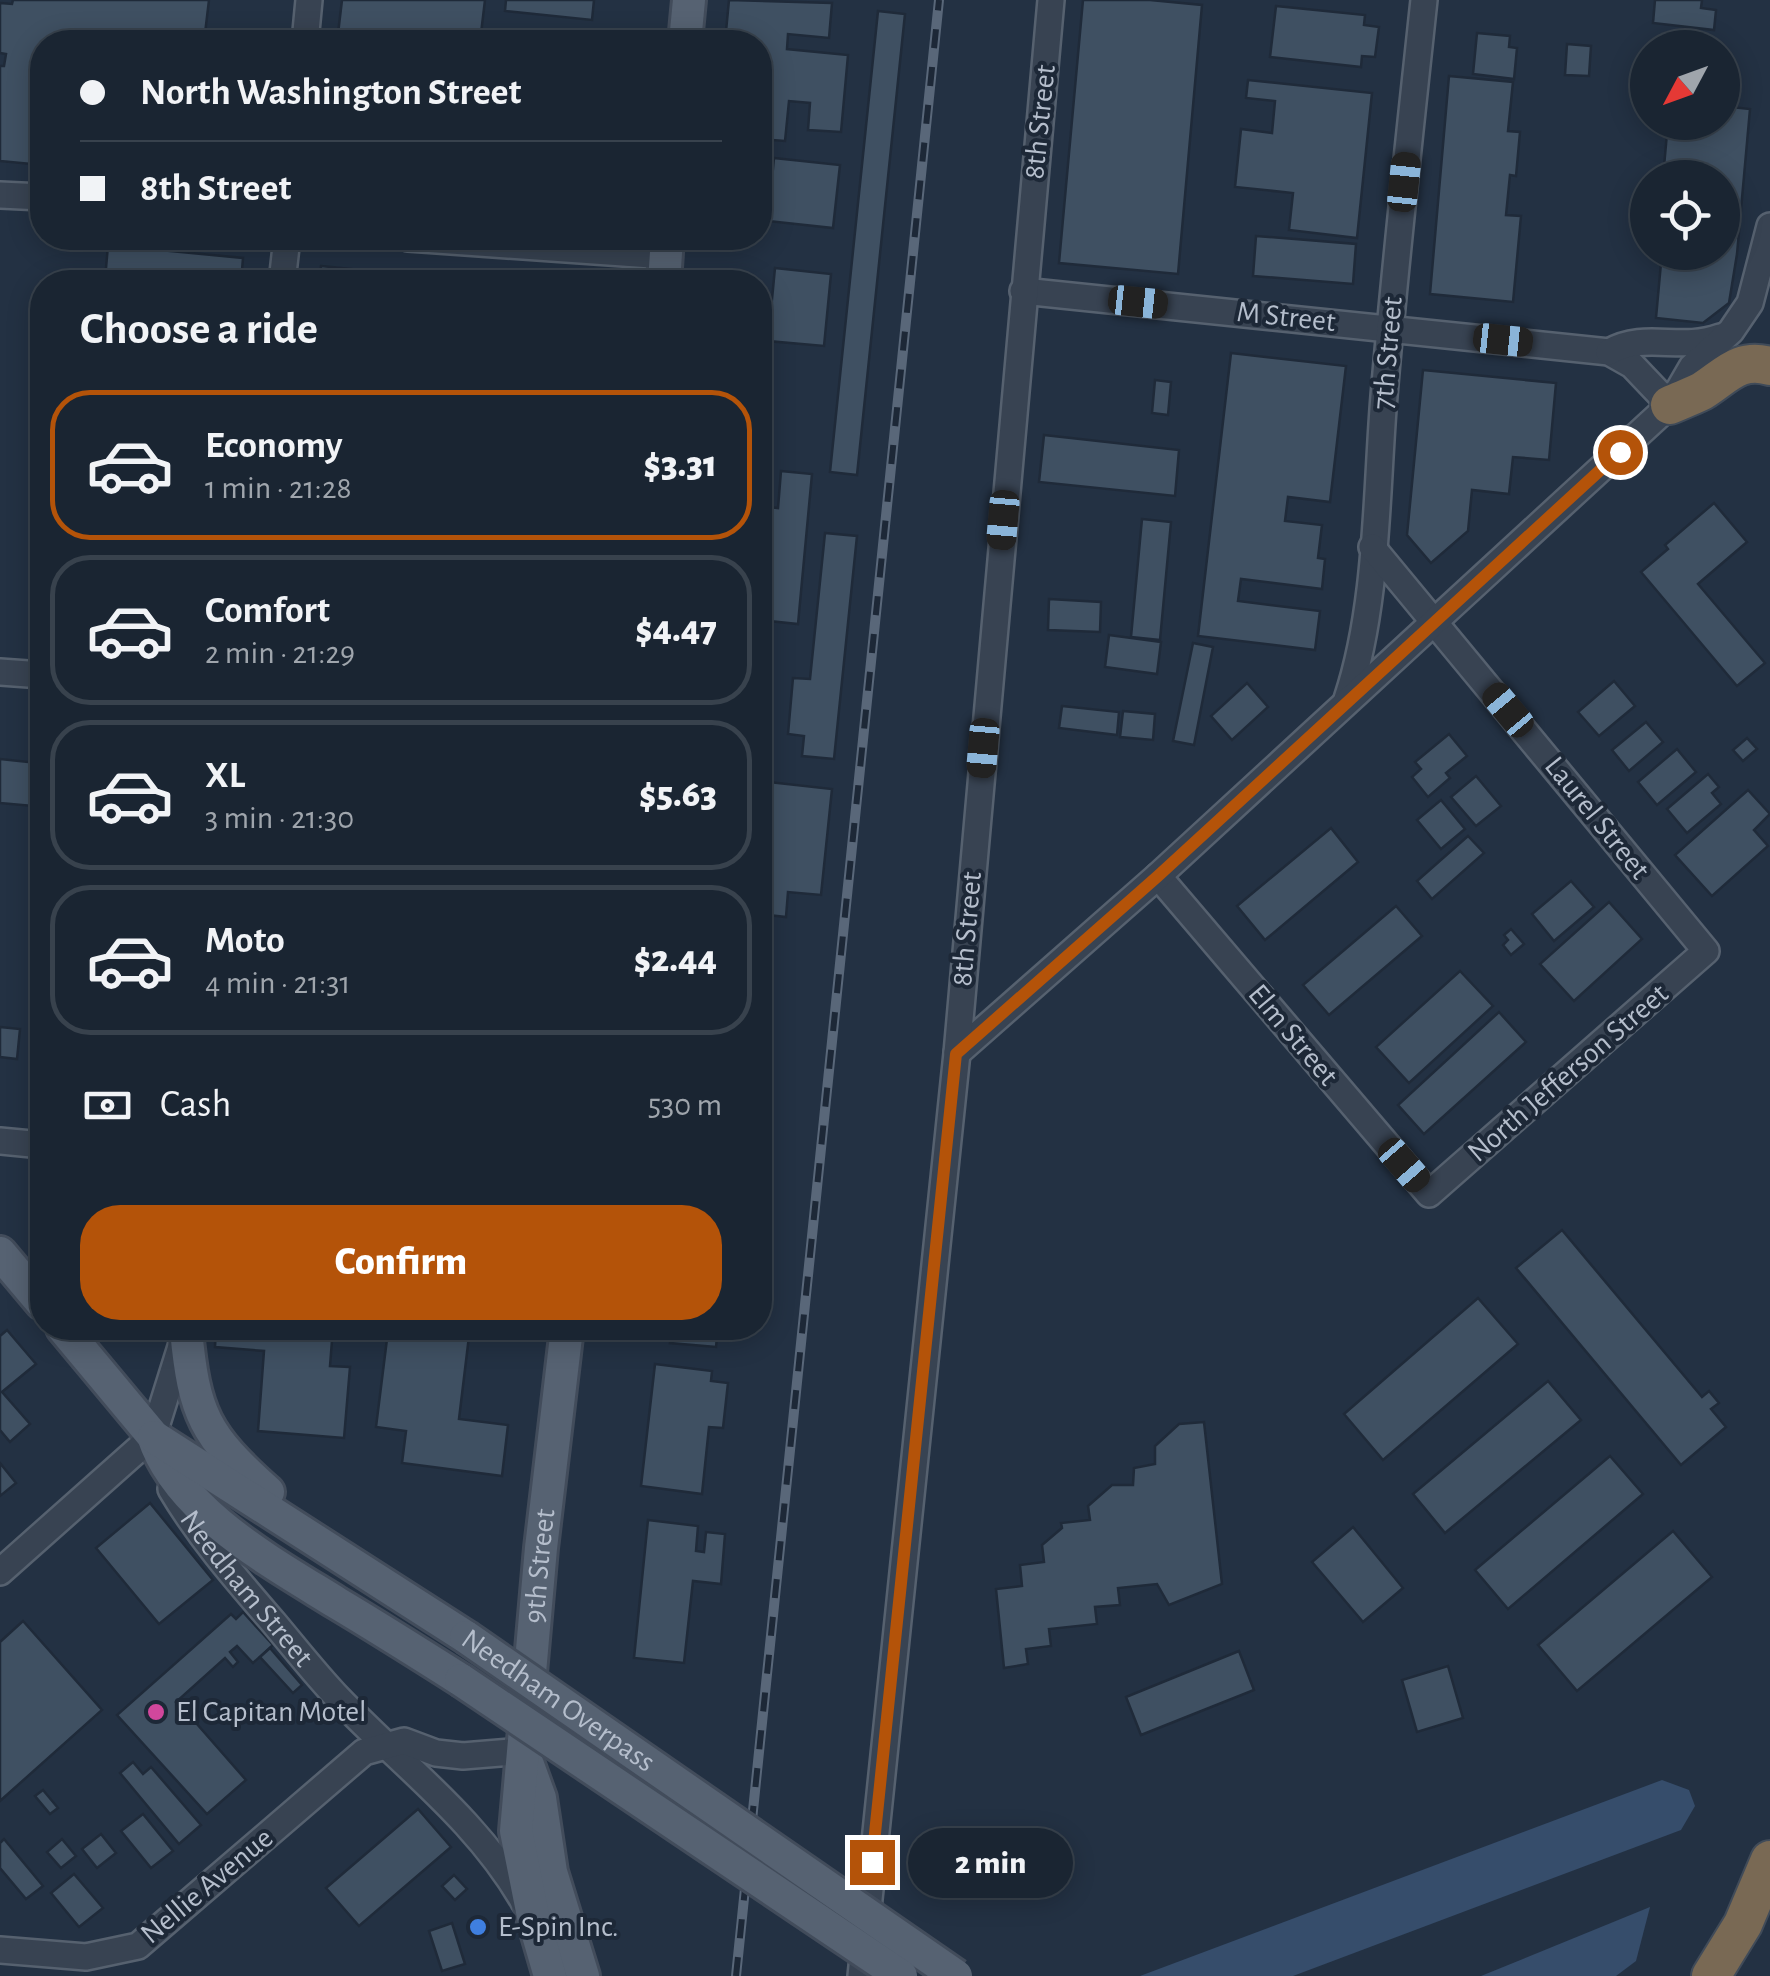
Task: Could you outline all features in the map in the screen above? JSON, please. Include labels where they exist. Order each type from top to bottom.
[{"type":"highway","points":[[1670,404],[1703,390],[1738,365],[1758,362],[1770,366]]},
{"type":"highway","points":[[1711,1976],[1743,1924],[1770,1860]]},
{"type":"main road","points":[[686,30],[689,0]]},
{"type":"main road","points":[[0,1253],[30,1289]]},
{"type":"main road","name":"Needham Street","points":[[72,1340],[156,1446]]},
{"type":"main road","points":[[187,1340],[191,1384],[213,1436],[268,1492],[376,1580]]},
{"type":"main road","name":"9th Street","points":[[550,1976],[534,1921],[516,1831],[541,1548],[566,1340]]},
{"type":"main road","name":"Needham Overpass","points":[[156,1446],[466,1637],[956,1976]]},
{"type":"main road","name":"Needham Overpass","points":[[156,1446],[183,1487],[237,1538],[461,1680],[901,1976]]},
{"type":"main road","points":[[523,1751],[540,1798],[551,1872],[583,1976]]},
{"type":"street","points":[[306,30],[308,0]]},
{"type":"street","name":"8th Street","points":[[861,1976],[956,1054],[1051,0]]},
{"type":"street","name":"7th Street","points":[[1345,704],[1357,667],[1372,547],[1424,0]]},
{"type":"street","points":[[0,195],[30,196]]},
{"type":"street","points":[[956,1054],[1158,876],[1670,404],[1692,367],[1731,331],[1757,286],[1770,226]]},
{"type":"street","points":[[555,250],[666,259]]},
{"type":"street","name":"M Street","points":[[1023,291],[1609,352],[1625,343],[1640,341],[1693,344],[1731,331]]},
{"type":"street","points":[[1609,352],[1632,365],[1670,404]]},
{"type":"street","name":"Laurel Street","points":[[1372,547],[1706,951]]},
{"type":"street","points":[[0,672],[30,675]]},
{"type":"street","name":"Elm Street","points":[[1158,876],[1429,1194]]},
{"type":"street","name":"North Jefferson Street","points":[[1429,1194],[1706,951]]},
{"type":"street","points":[[0,1141],[30,1144]]},
{"type":"street","points":[[0,1572],[156,1446],[183,1340]]},
{"type":"street","name":"Needham Street","points":[[156,1446],[172,1490],[207,1544],[340,1700],[428,1782],[494,1856],[534,1921]]},
{"type":"street","points":[[387,1743],[404,1741],[436,1754],[463,1756],[523,1751]]},
{"type":"street","name":"Nellie Avenue","points":[[0,1950],[86,1957],[138,1946],[364,1752],[387,1743]]},
{"type":"water","points":[[1662,1780],[1689,1790],[1695,1806],[1681,1830],[1293,1976],[1140,1976]]},
{"type":"water","points":[[1650,1907],[1636,1961],[1616,1976],[1481,1976]]},
{"type":"building","points":[[13,0],[209,0],[205,30],[30,30],[30,164],[0,161],[0,66],[4,66],[6,54],[0,53],[0,3],[12,4]]},
{"type":"building","points":[[342,0],[485,0],[481,30],[338,30]]},
{"type":"building","points":[[506,0],[594,0],[592,20],[505,11]]},
{"type":"building","points":[[729,0],[832,3],[829,38],[788,34],[787,49],[848,55],[841,132],[808,130],[810,103],[789,101],[785,141],[772,140],[772,30],[726,30]]},
{"type":"building","points":[[1083,0],[1202,5],[1178,274],[1059,263]]},
{"type":"building","points":[[1655,0],[1702,0],[1701,8],[1716,10],[1714,30],[1653,23]]},
{"type":"building","points":[[1276,6],[1365,15],[1364,25],[1379,27],[1375,57],[1362,56],[1361,67],[1270,57]]},
{"type":"building","points":[[878,11],[905,14],[857,475],[830,472]]},
{"type":"building","points":[[1477,33],[1510,36],[1509,47],[1517,48],[1514,79],[1473,74]]},
{"type":"building","points":[[1567,44],[1591,46],[1589,76],[1565,75]]},
{"type":"building","points":[[1449,76],[1513,82],[1508,131],[1520,132],[1516,176],[1510,175],[1506,215],[1521,216],[1513,302],[1430,294]]},
{"type":"building","points":[[1248,80],[1372,93],[1357,238],[1289,230],[1293,193],[1235,187],[1241,129],[1272,133],[1275,101],[1246,98]]},
{"type":"building","points":[[1740,108],[1750,109],[1740,221],[1740,160],[1665,160],[1666,140],[1740,140]]},
{"type":"building","points":[[774,158],[840,165],[833,228],[772,221]]},
{"type":"building","points":[[1256,236],[1356,244],[1353,284],[1253,276]]},
{"type":"building","points":[[108,250],[160,250],[243,258],[242,270],[106,270]]},
{"type":"building","points":[[321,266],[360,270],[320,270]]},
{"type":"building","points":[[775,268],[831,274],[824,346],[772,341]]},
{"type":"building","points":[[1660,270],[1734,270],[1729,303],[1703,323],[1656,318]]},
{"type":"building","points":[[1231,353],[1346,366],[1330,502],[1288,497],[1285,521],[1322,525],[1318,558],[1325,559],[1322,589],[1241,579],[1238,601],[1320,611],[1315,650],[1198,636]]},
{"type":"building","points":[[1423,370],[1556,383],[1549,460],[1513,457],[1509,494],[1472,490],[1468,531],[1431,563],[1407,535]]},
{"type":"building","points":[[1155,380],[1171,382],[1168,415],[1152,413]]},
{"type":"building","points":[[1044,435],[1179,450],[1175,496],[1039,482]]},
{"type":"building","points":[[781,471],[812,474],[798,624],[772,621],[772,507],[778,508]]},
{"type":"building","points":[[1714,503],[1747,542],[1698,584],[1765,663],[1737,686],[1641,572],[1668,549],[1665,545]]},
{"type":"building","points":[[1142,519],[1171,522],[1160,640],[1131,637]]},
{"type":"building","points":[[825,533],[857,536],[834,759],[802,756],[804,736],[788,734],[793,678],[810,679]]},
{"type":"building","points":[[1049,599],[1101,602],[1100,632],[1048,630]]},
{"type":"building","points":[[1109,635],[1161,642],[1157,674],[1105,667]]},
{"type":"building","points":[[1193,643],[1213,647],[1194,745],[1173,741]]},
{"type":"building","points":[[1614,681],[1635,706],[1599,736],[1578,712]]},
{"type":"building","points":[[1247,683],[1268,707],[1232,740],[1211,716]]},
{"type":"building","points":[[1062,706],[1119,712],[1117,735],[1059,728]]},
{"type":"building","points":[[1123,711],[1155,714],[1153,740],[1120,737]]},
{"type":"building","points":[[1646,722],[1663,742],[1629,771],[1612,750]]},
{"type":"building","points":[[1449,734],[1467,756],[1446,773],[1450,778],[1428,797],[1412,777],[1421,769],[1415,762]]},
{"type":"building","points":[[1747,738],[1757,749],[1743,761],[1733,750]]},
{"type":"building","points":[[1677,749],[1696,772],[1657,805],[1638,782]]},
{"type":"building","points":[[0,759],[30,762],[30,806],[0,803]]},
{"type":"building","points":[[1708,774],[1719,787],[1712,793],[1721,804],[1687,833],[1667,809]]},
{"type":"building","points":[[1476,776],[1501,806],[1476,826],[1451,797]]},
{"type":"building","points":[[772,782],[832,789],[821,895],[788,892],[786,917],[772,915]]},
{"type":"building","points":[[1748,790],[1770,814],[1754,830],[1768,846],[1712,896],[1675,855]]},
{"type":"building","points":[[1441,800],[1465,829],[1441,849],[1417,820]]},
{"type":"building","points":[[1331,828],[1358,862],[1265,940],[1237,906]]},
{"type":"building","points":[[1468,836],[1484,853],[1432,899],[1417,881]]},
{"type":"building","points":[[1571,881],[1594,907],[1554,941],[1532,914]]},
{"type":"building","points":[[1609,902],[1642,939],[1574,1001],[1540,964]]},
{"type":"building","points":[[1396,906],[1422,936],[1329,1015],[1303,985]]},
{"type":"building","points":[[1511,929],[1524,944],[1511,955],[1503,945],[1508,940],[1504,935]]},
{"type":"building","points":[[1460,971],[1493,1006],[1409,1083],[1376,1047]]},
{"type":"building","points":[[1499,1012],[1526,1042],[1424,1134],[1398,1105]]},
{"type":"building","points":[[0,1027],[20,1029],[17,1059],[0,1057]]},
{"type":"building","points":[[1562,1230],[1702,1397],[1709,1391],[1719,1403],[1711,1409],[1726,1427],[1681,1465],[1516,1268]]},
{"type":"building","points":[[1478,1298],[1518,1344],[1383,1460],[1344,1414]]},
{"type":"building","points":[[7,1330],[36,1364],[2,1392],[30,1424],[10,1442],[0,1430],[0,1336]]},
{"type":"building","points":[[215,1340],[332,1340],[330,1366],[350,1367],[344,1438],[258,1431],[264,1351],[215,1347]]},
{"type":"building","points":[[387,1340],[469,1340],[459,1419],[508,1425],[502,1476],[402,1463],[406,1431],[376,1427]]},
{"type":"building","points":[[670,1340],[717,1340],[716,1347],[670,1343]]},
{"type":"building","points":[[655,1364],[712,1371],[711,1381],[728,1383],[723,1428],[709,1427],[702,1494],[641,1486]]},
{"type":"building","points":[[1548,1381],[1581,1420],[1445,1533],[1413,1494]]},
{"type":"building","points":[[1204,1422],[1222,1584],[1169,1605],[1157,1584],[1118,1588],[1120,1605],[1095,1607],[1097,1624],[1049,1629],[1051,1646],[1026,1649],[1028,1664],[1004,1668],[996,1589],[1022,1586],[1020,1565],[1044,1562],[1042,1545],[1062,1528],[1061,1523],[1090,1520],[1088,1506],[1112,1485],[1133,1485],[1134,1468],[1155,1464],[1155,1446],[1179,1424]]},
{"type":"building","points":[[1610,1456],[1643,1494],[1508,1609],[1475,1570]]},
{"type":"building","points":[[0,1463],[16,1483],[0,1496]]},
{"type":"building","points":[[150,1503],[213,1580],[159,1624],[96,1548]]},
{"type":"building","points":[[648,1520],[698,1526],[696,1551],[704,1552],[706,1532],[725,1534],[721,1584],[693,1581],[684,1663],[634,1658]]},
{"type":"building","points":[[1353,1527],[1403,1588],[1363,1622],[1312,1562]]},
{"type":"building","points":[[1673,1531],[1712,1577],[1577,1691],[1538,1645]]},
{"type":"building","name":"El Capitan Motel","points":[[243,1612],[273,1645],[253,1663],[237,1646],[230,1652],[238,1662],[233,1667],[225,1658],[176,1702],[183,1710],[190,1702],[196,1709],[189,1715],[246,1780],[207,1814],[117,1715],[231,1614],[236,1619]]},
{"type":"building","points":[[23,1621],[102,1710],[0,1801],[0,1642]]},
{"type":"building","points":[[270,1648],[302,1685],[293,1693],[260,1657]]},
{"type":"building","points":[[1239,1651],[1254,1690],[1141,1735],[1126,1697]]},
{"type":"building","points":[[1448,1666],[1463,1718],[1417,1732],[1402,1680]]},
{"type":"building","points":[[133,1762],[143,1774],[151,1767],[201,1825],[179,1844],[120,1773]]},
{"type":"building","points":[[43,1790],[58,1808],[50,1814],[35,1796]]},
{"type":"building","points":[[418,1809],[451,1847],[359,1926],[326,1888]]},
{"type":"building","points":[[143,1814],[173,1851],[151,1868],[121,1831]]},
{"type":"building","points":[[101,1834],[116,1853],[97,1868],[82,1849]]},
{"type":"building","points":[[4,1839],[43,1886],[26,1899],[0,1868],[0,1843]]},
{"type":"building","points":[[62,1839],[76,1856],[61,1868],[47,1852]]},
{"type":"building","points":[[74,1874],[103,1908],[79,1927],[51,1893]]},
{"type":"building","points":[[454,1875],[467,1889],[455,1900],[442,1886]]},
{"type":"building","points":[[452,1923],[465,1964],[442,1971],[429,1931]]},
{"type":"railway","points":[[736,1976],[939,0]]},
{"type":"place","name":"El Capitan Motel","points":[[156,1712]]},
{"type":"place","name":"E-Spin Inc.","points":[[478,1927]]},
{"type":"route","points":[[872,1862],[956,1054],[1158,876],[1620,452]]}]
